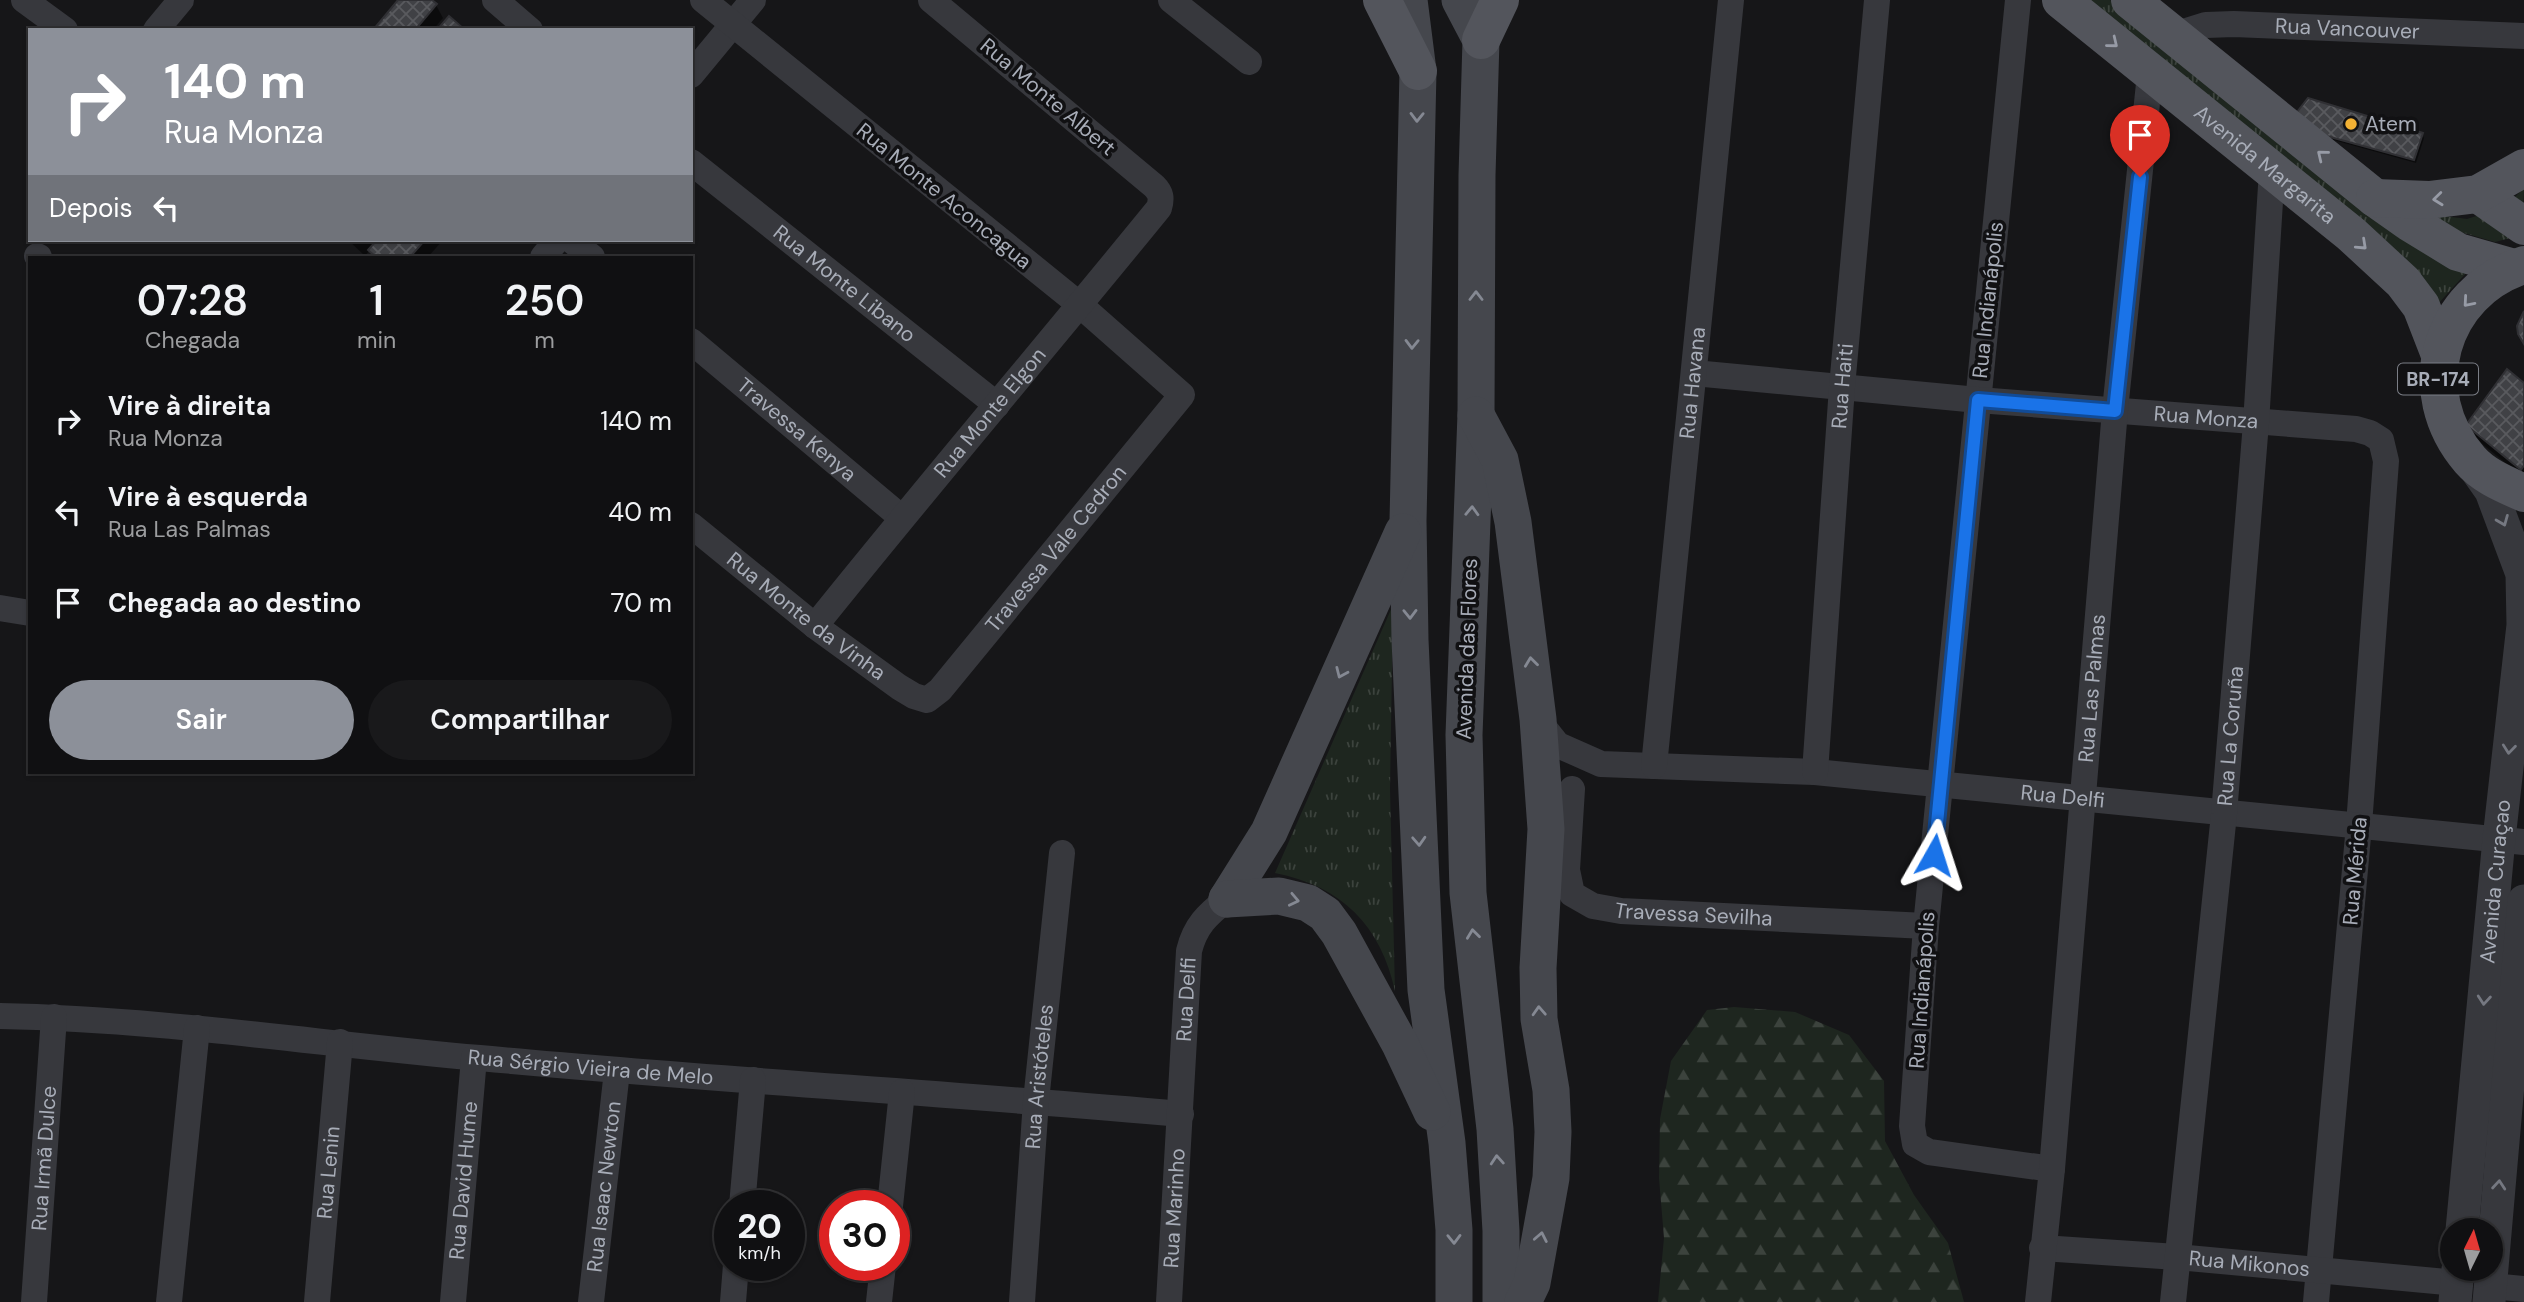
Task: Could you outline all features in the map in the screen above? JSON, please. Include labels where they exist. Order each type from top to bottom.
[{"type":"main road","points":[[1382,0],[1418,71]]},
{"type":"main road","points":[[1409,0],[1418,71],[1408,522],[1410,640],[1426,990],[1447,1143],[1454,1230],[1454,1302]]},
{"type":"main road","name":"Avenida das Flores","points":[[1460,0],[1481,40],[1477,176],[1476,414],[1464,735],[1468,893],[1495,1129],[1501,1230],[1501,1302]]},
{"type":"main road","points":[[1481,40],[1500,0]]},
{"type":"main road","name":"Avenida Margarita","points":[[2061,0],[2351,234],[2403,282],[2421,306],[2440,355]]},
{"type":"main road","points":[[2130,0],[2375,198],[2409,222],[2458,252],[2519,267]]},
{"type":"main road","points":[[2375,198],[2429,201],[2478,194],[2524,168]]},
{"type":"main road","points":[[2478,194],[2524,226]]},
{"type":"main road","name":"BR-174","points":[[2519,267],[2487,282],[2466,303],[2449,327],[2440,355],[2437,384],[2442,412],[2454,439],[2471,461],[2496,481],[2524,493]]},
{"type":"main road","points":[[1476,414],[1500,460],[1513,523],[1538,719],[1546,829],[1538,968],[1539,1019],[1551,1090],[1551,1178],[1532,1283],[1523,1302]]},
{"type":"main road","points":[[1227,899],[1269,832],[1408,522]]},
{"type":"main road","points":[[1227,899],[1279,896],[1308,903],[1325,914],[1339,933],[1399,1044],[1447,1143]]},
{"type":"street","points":[[24,0],[62,28]]},
{"type":"street","points":[[158,28],[181,0]]},
{"type":"street","points":[[495,0],[528,28]]},
{"type":"street","name":"Rua Monte Aconcagua","points":[[703,0],[1080,305],[1182,395]]},
{"type":"street","points":[[693,73],[753,0]]},
{"type":"street","points":[[1171,0],[1249,62]]},
{"type":"street","name":"Rua Havana","points":[[1654,766],[1731,0]]},
{"type":"street","name":"Rua Haiti","points":[[1815,772],[1842,387],[1877,0]]},
{"type":"street","name":"Rua Indianápolis","points":[[2018,0],[1926,926],[1912,1126],[1915,1144],[1929,1152],[2052,1169]]},
{"type":"street","name":"Rua Monte Albert","points":[[939,2],[1154,186],[1161,196]]},
{"type":"street","name":"Rua Vancouver","points":[[2174,35],[2206,25],[2234,24],[2524,36]]},
{"type":"street","name":"Rua Las Palmas","points":[[2038,1302],[2052,1169],[2115,411],[2150,74]]},
{"type":"street","name":"Rua Monte Libano","points":[[693,164],[997,405]]},
{"type":"street","name":"Rua La Coruña","points":[[2173,1302],[2224,814],[2256,423],[2272,170]]},
{"type":"street","name":"Rua Monte Elgon","points":[[815,626],[1159,208],[1161,196]]},
{"type":"street","points":[[544,256],[555,242]]},
{"type":"street","points":[[573,242],[591,256]]},
{"type":"street","name":"Travessa Kenya","points":[[693,343],[902,518]]},
{"type":"street","name":"Rua Monza","points":[[1694,373],[1978,400],[2356,429],[2381,440]]},
{"type":"street","name":"Travessa Vale Cedron","points":[[927,700],[949,679],[1182,395]]},
{"type":"street","name":"Rua Mérida","points":[[2316,1302],[2359,825],[2386,461],[2381,440]]},
{"type":"street","name":"Avenida Curaçao","points":[[2464,1218],[2512,841],[2523,625],[2522,574],[2491,491],[2471,461]]},
{"type":"street","name":"Rua Monte da Vinha","points":[[693,527],[815,626],[900,687],[927,700]]},
{"type":"street","points":[[0,608],[28,613]]},
{"type":"street","name":"Rua Delfi","points":[[1538,719],[1558,745],[1601,764],[1815,772],[2512,841]]},
{"type":"street","points":[[1546,829],[1572,789],[1601,764]]},
{"type":"street","name":"Travessa Sevilha","points":[[1572,789],[1567,870],[1572,894],[1593,906],[1620,911],[1926,926]]},
{"type":"street","name":"Rua Aristóteles","points":[[1022,1302],[1036,1101],[1062,853]]},
{"type":"street","name":"Rua Delfi","points":[[1181,1114],[1189,951],[1202,920],[1227,899]]},
{"type":"street","name":"Avenida Curaçao","points":[[2490,1294],[2524,901]]},
{"type":"street","name":"Rua Sérgio Vieira de Melo","points":[[0,1016],[54,1017],[197,1028],[617,1071],[1181,1114]]},
{"type":"street","name":"Rua Irmã Dulce","points":[[34,1302],[54,1017]]},
{"type":"street","points":[[169,1302],[197,1028]]},
{"type":"street","name":"Rua Lenin","points":[[317,1302],[340,1042]]},
{"type":"street","name":"Rua David Hume","points":[[453,1302],[474,1058]]},
{"type":"street","name":"Rua Isaac Newton","points":[[591,1302],[617,1071]]},
{"type":"street","points":[[743,1190],[753,1080]]},
{"type":"street","points":[[892,1190],[902,1092]]},
{"type":"street","name":"Rua Marinho","points":[[1169,1302],[1181,1114]]},
{"type":"street","name":"Rua Mikonos","points":[[2042,1248],[2177,1257],[2457,1284]]},
{"type":"street","points":[[733,1302],[735,1281]]},
{"type":"street","points":[[880,1302],[882,1281]]},
{"type":"street","points":[[2490,1294],[2524,1289]]},
{"type":"green space","points":[[2081,0],[2110,0],[2398,236],[2467,272],[2436,306]]},
{"type":"green space","points":[[2524,188],[2522,235],[2495,242],[2447,228],[2429,214],[2467,219],[2505,207]]},
{"type":"green space","points":[[1393,605],[1390,789],[1395,991],[1380,947],[1355,912],[1320,888],[1275,873]]},
{"type":"green space","points":[[1734,1007],[1795,1012],[1849,1035],[1884,1081],[1885,1141],[1914,1195],[1948,1243],[1964,1302],[1658,1302],[1664,1238],[1659,1178],[1660,1119],[1671,1061],[1707,1010]]},
{"type":"building","points":[[398,0],[432,0],[437,4],[417,28],[375,28]]},
{"type":"building","points":[[449,16],[463,28],[439,28]]},
{"type":"building","name":"Atem","points":[[2308,98],[2423,133],[2414,160],[2323,135],[2294,116]]},
{"type":"building","points":[[375,242],[423,242],[411,256],[375,256],[368,250]]},
{"type":"building","points":[[2524,311],[2524,344],[2517,326]]},
{"type":"building","points":[[2507,369],[2524,383],[2524,465],[2521,470],[2466,425]]},
{"type":"place","name":"Atem","points":[[2351,124]]},
{"type":"route","points":[[1934,855],[1978,400],[2115,411],[2140,177]]}]
